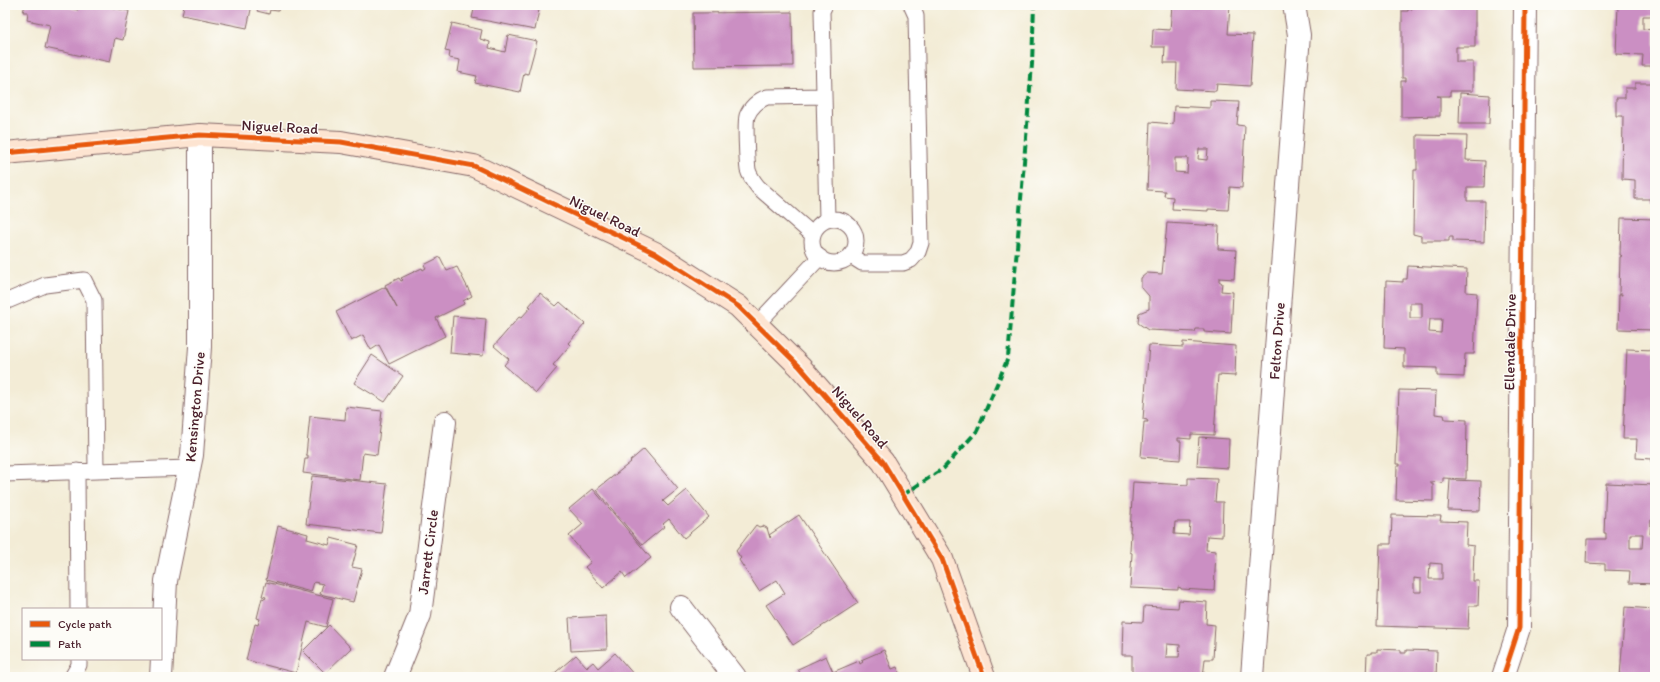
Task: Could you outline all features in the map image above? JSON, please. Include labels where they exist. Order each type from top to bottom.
[{"type":"main road","name":"Niguel Road","points":[[5,153],[200,135],[341,142],[474,166],[655,253],[738,306],[800,367],[883,462],[942,559],[984,677]]},
{"type":"street","name":"Felton Drive","points":[[1252,677],[1299,35],[1294,5]]},
{"type":"street","name":"Ellendale Drive","points":[[1503,677],[1519,628],[1525,5]]},
{"type":"street","name":"Kensington Drive","points":[[162,658],[166,581],[192,455],[200,347],[200,135]]},
{"type":"street","name":"Jarrett Circle","points":[[395,677],[420,615],[444,422]]},
{"type":"street","points":[[681,607],[735,677]]},
{"type":"street","name":"Kensington Drive","points":[[161,677],[162,660]]},
{"type":"lane","points":[[825,5],[822,11],[827,220]]},
{"type":"lane","points":[[851,256],[862,263],[903,263],[911,260],[918,252],[921,242],[916,16],[911,5]]},
{"type":"lane","points":[[813,235],[758,187],[752,179],[748,170],[746,118],[750,110],[762,98],[824,96]]},
{"type":"lane","points":[[834,218],[848,223],[856,235],[855,250],[851,256],[838,263],[824,260],[820,257],[814,250],[812,242],[816,228],[827,220],[834,218]]},
{"type":"lane","points":[[757,324],[820,257]]},
{"type":"lane","points":[[5,302],[45,284],[84,280],[94,300],[96,471]]},
{"type":"lane","points":[[5,474],[189,468]]},
{"type":"lane","points":[[77,471],[78,608]]},
{"type":"lane","points":[[72,677],[79,665],[79,660]]},
{"type":"building","points":[[25,5],[60,5],[78,10],[79,5],[100,5],[129,11],[123,40],[115,38],[110,62],[45,48],[50,25],[27,20],[28,12],[23,12]]},
{"type":"building","points":[[184,5],[252,5],[247,28],[182,15]]},
{"type":"building","points":[[252,5],[280,5],[278,11],[270,10],[269,14],[257,11],[259,7]]},
{"type":"building","points":[[475,5],[540,5],[535,30],[472,18]]},
{"type":"building","points":[[1172,5],[1230,5],[1228,34],[1253,35],[1250,86],[1217,84],[1216,91],[1176,89],[1177,63],[1164,63],[1165,47],[1152,47],[1153,29],[1170,30]]},
{"type":"building","points":[[1251,5],[1251,7],[1232,6]]},
{"type":"building","points":[[1412,5],[1439,5],[1439,9],[1445,9],[1445,5],[1475,5],[1475,47],[1456,47],[1456,62],[1473,62],[1473,91],[1450,91],[1450,96],[1437,96],[1440,97],[1440,116],[1401,117],[1401,81],[1406,81],[1406,78],[1402,78],[1402,11],[1412,9]]},
{"type":"building","points":[[1618,5],[1655,5],[1655,16],[1643,16],[1643,29],[1655,30],[1655,66],[1642,66],[1643,55],[1616,54]]},
{"type":"building","points":[[792,12],[793,66],[694,67],[693,13]]},
{"type":"building","points":[[452,23],[482,30],[480,39],[490,42],[489,48],[505,52],[508,35],[537,41],[528,74],[524,73],[520,92],[475,83],[477,76],[458,72],[460,60],[449,58],[450,52],[445,51]]},
{"type":"building","points":[[1635,83],[1655,83],[1655,203],[1650,203],[1650,199],[1635,199],[1635,180],[1622,179],[1623,116],[1616,116],[1616,98],[1625,98],[1625,88],[1635,88]]},
{"type":"building","points":[[1460,93],[1490,95],[1489,124],[1459,124]]},
{"type":"building","points":[[1210,101],[1239,102],[1237,125],[1245,126],[1242,188],[1230,187],[1228,210],[1208,209],[1208,211],[1172,209],[1173,197],[1164,196],[1165,191],[1147,190],[1150,122],[1173,124],[1174,106],[1210,108]],"holes":[[[1199,149],[1208,149],[1207,160],[1198,159]],[[1175,158],[1188,158],[1187,173],[1175,172]]]},
{"type":"building","points":[[1417,135],[1467,136],[1466,160],[1485,161],[1484,187],[1467,187],[1467,201],[1485,201],[1484,242],[1453,241],[1453,237],[1449,237],[1449,241],[1421,241],[1421,236],[1413,234],[1414,170],[1417,170]]},
{"type":"building","points":[[1621,218],[1655,219],[1655,310],[1653,309],[1653,311],[1655,311],[1655,330],[1618,329],[1619,295],[1622,295],[1619,294],[1620,257],[1622,256],[1620,255]]},
{"type":"building","points":[[1167,223],[1219,226],[1218,249],[1236,250],[1234,279],[1219,278],[1219,281],[1222,283],[1221,291],[1233,292],[1231,334],[1204,332],[1204,329],[1196,329],[1195,332],[1148,330],[1138,323],[1139,313],[1149,309],[1149,296],[1141,287],[1141,278],[1147,273],[1162,274]]},
{"type":"building","points":[[440,257],[447,271],[457,267],[472,296],[463,301],[464,304],[436,318],[445,336],[389,364],[379,345],[371,350],[363,335],[351,341],[336,312],[385,287],[397,308],[385,285],[399,278],[401,281],[403,280],[401,278],[422,268],[423,270],[426,268],[424,265]]},
{"type":"building","points":[[1408,266],[1467,269],[1466,292],[1477,293],[1474,354],[1465,354],[1464,377],[1437,376],[1437,368],[1404,367],[1404,349],[1384,348],[1386,281],[1403,282],[1403,279],[1407,279]],"holes":[[[1410,303],[1422,303],[1422,318],[1410,318]],[[1430,319],[1442,319],[1441,333],[1429,332]]]},
{"type":"building","points":[[540,293],[556,306],[560,302],[585,324],[568,343],[570,345],[553,365],[557,368],[536,393],[504,365],[509,359],[494,346],[519,317],[521,318],[531,307],[529,306]]},
{"type":"building","points":[[453,316],[486,319],[483,356],[450,353]]},
{"type":"building","points":[[1183,342],[1236,346],[1235,376],[1218,375],[1214,435],[1191,434],[1191,439],[1178,438],[1178,441],[1181,441],[1180,460],[1141,457],[1144,422],[1148,422],[1147,420],[1143,419],[1149,345],[1183,347]]},
{"type":"building","points":[[1627,349],[1655,350],[1655,463],[1651,462],[1651,459],[1636,458],[1637,439],[1623,439]]},
{"type":"building","points":[[372,355],[403,376],[385,402],[354,383]]},
{"type":"building","points":[[1399,390],[1436,391],[1435,414],[1444,415],[1445,419],[1467,420],[1466,479],[1443,478],[1443,483],[1431,482],[1431,484],[1433,484],[1433,501],[1396,500],[1397,466],[1400,466],[1400,464],[1396,464]]},
{"type":"building","points":[[346,407],[382,411],[377,455],[363,453],[360,480],[303,473],[305,459],[308,459],[308,455],[306,455],[310,416],[345,420]]},
{"type":"building","points":[[1199,437],[1229,439],[1228,468],[1197,466]]},
{"type":"building","points":[[644,449],[678,489],[663,501],[668,506],[687,490],[709,517],[684,538],[669,519],[663,524],[665,526],[642,545],[596,490],[631,462],[630,461]]},
{"type":"building","points":[[312,476],[387,484],[381,533],[306,524]]},
{"type":"building","points":[[1188,478],[1217,479],[1215,502],[1223,502],[1222,537],[1207,536],[1206,550],[1216,551],[1214,591],[1181,589],[1178,587],[1178,590],[1130,588],[1132,553],[1130,552],[1130,532],[1133,482],[1188,485]],"holes":[[[1175,522],[1190,522],[1189,535],[1174,534]]]},
{"type":"building","points":[[1450,480],[1481,481],[1480,511],[1448,510]]},
{"type":"building","points":[[1606,483],[1655,485],[1655,520],[1651,520],[1650,534],[1655,535],[1655,584],[1629,583],[1630,571],[1605,570],[1605,564],[1586,563],[1587,539],[1606,539],[1606,533],[1604,533]],"holes":[[[1630,534],[1643,534],[1642,548],[1630,548]]]},
{"type":"building","points":[[593,489],[651,558],[626,578],[622,572],[603,588],[585,567],[591,562],[569,536],[583,524],[569,509]]},
{"type":"building","points":[[799,515],[858,603],[793,645],[766,605],[785,593],[777,580],[759,591],[739,560],[741,558],[736,551],[756,525],[767,528],[769,535]]},
{"type":"building","points":[[1392,515],[1441,516],[1440,521],[1467,522],[1466,545],[1474,546],[1473,581],[1479,581],[1478,606],[1469,606],[1468,629],[1377,626],[1380,544],[1391,544]],"holes":[[[1430,563],[1442,564],[1442,579],[1429,579]],[[1414,578],[1421,579],[1421,592],[1414,592]]]},
{"type":"building","points":[[278,526],[308,534],[307,539],[329,545],[331,538],[358,545],[352,567],[362,569],[353,602],[320,594],[323,584],[314,582],[311,592],[266,580]]},
{"type":"building","points":[[266,582],[333,599],[326,627],[308,622],[296,673],[246,660],[255,624],[258,625],[260,619],[257,618],[262,598],[265,599],[266,597],[262,596]]},
{"type":"building","points":[[1179,600],[1207,602],[1206,624],[1215,625],[1213,659],[1205,659],[1203,677],[1132,677],[1132,655],[1122,655],[1123,621],[1143,622],[1144,606],[1178,608]],"holes":[[[1167,644],[1180,645],[1179,657],[1166,657]]]},
{"type":"building","points":[[1625,607],[1655,609],[1655,677],[1620,677]]},
{"type":"building","points":[[606,616],[607,649],[571,651],[569,618]]},
{"type":"building","points":[[329,625],[351,648],[325,673],[303,651]]},
{"type":"building","points":[[1377,649],[1401,650],[1401,653],[1406,653],[1406,650],[1437,651],[1436,677],[1366,677],[1367,654],[1377,652]]},
{"type":"building","points":[[884,650],[892,669],[897,667],[901,677],[802,677],[798,669],[826,656],[833,672],[859,661],[860,664],[863,662],[861,660]]},
{"type":"building","points":[[615,653],[635,676],[634,677],[550,677],[576,655],[587,667],[593,662],[598,668]]},
{"type":"marked path","points":[[903,495],[944,468],[977,431],[1008,358],[1032,64],[1034,5]]},
{"type":"cycle path","points":[[1503,677],[1519,628],[1525,5]]},
{"type":"cycle path","points":[[5,153],[200,135],[341,142],[474,166],[655,253],[738,306],[800,367],[883,462],[942,559],[984,677]]}]
